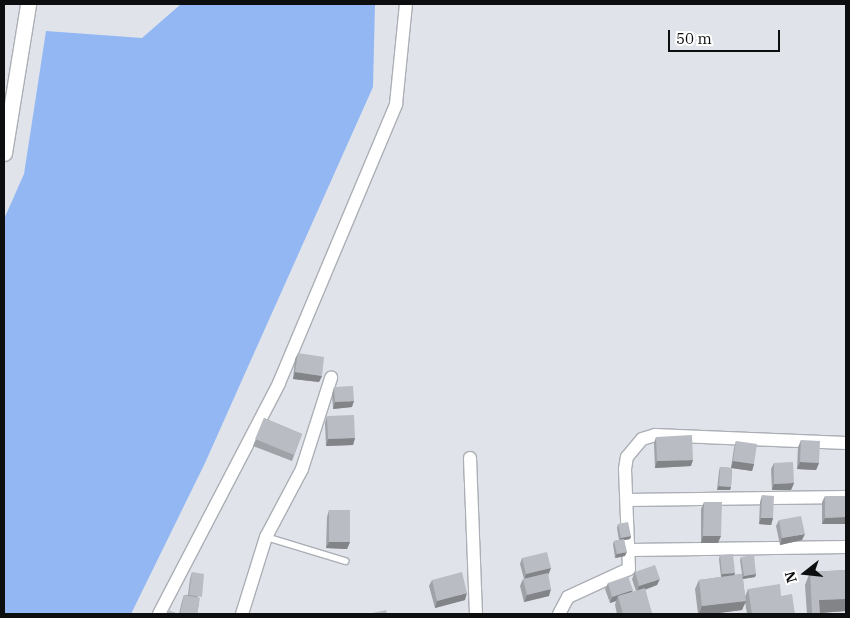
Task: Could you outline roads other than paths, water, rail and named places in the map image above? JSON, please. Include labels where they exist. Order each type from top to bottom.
[{"type":"street","points":[[4,153],[28,4]]},
{"type":"street","points":[[159,614],[278,383],[396,104],[406,4]]},
{"type":"street","points":[[242,614],[266,537],[302,469],[330,378]]},
{"type":"street","points":[[559,614],[568,596],[629,569],[631,550],[627,500],[627,458],[642,439],[654,435],[846,443]]},
{"type":"street","points":[[470,458],[476,614]]},
{"type":"street","points":[[627,500],[846,497]]},
{"type":"street","points":[[631,550],[846,547]]},
{"type":"lane","points":[[266,537],[345,561]]},
{"type":"water","points":[[181,4],[375,4],[373,87],[205,463],[131,614],[4,614],[4,219],[24,174],[46,31],[142,38]]}]
